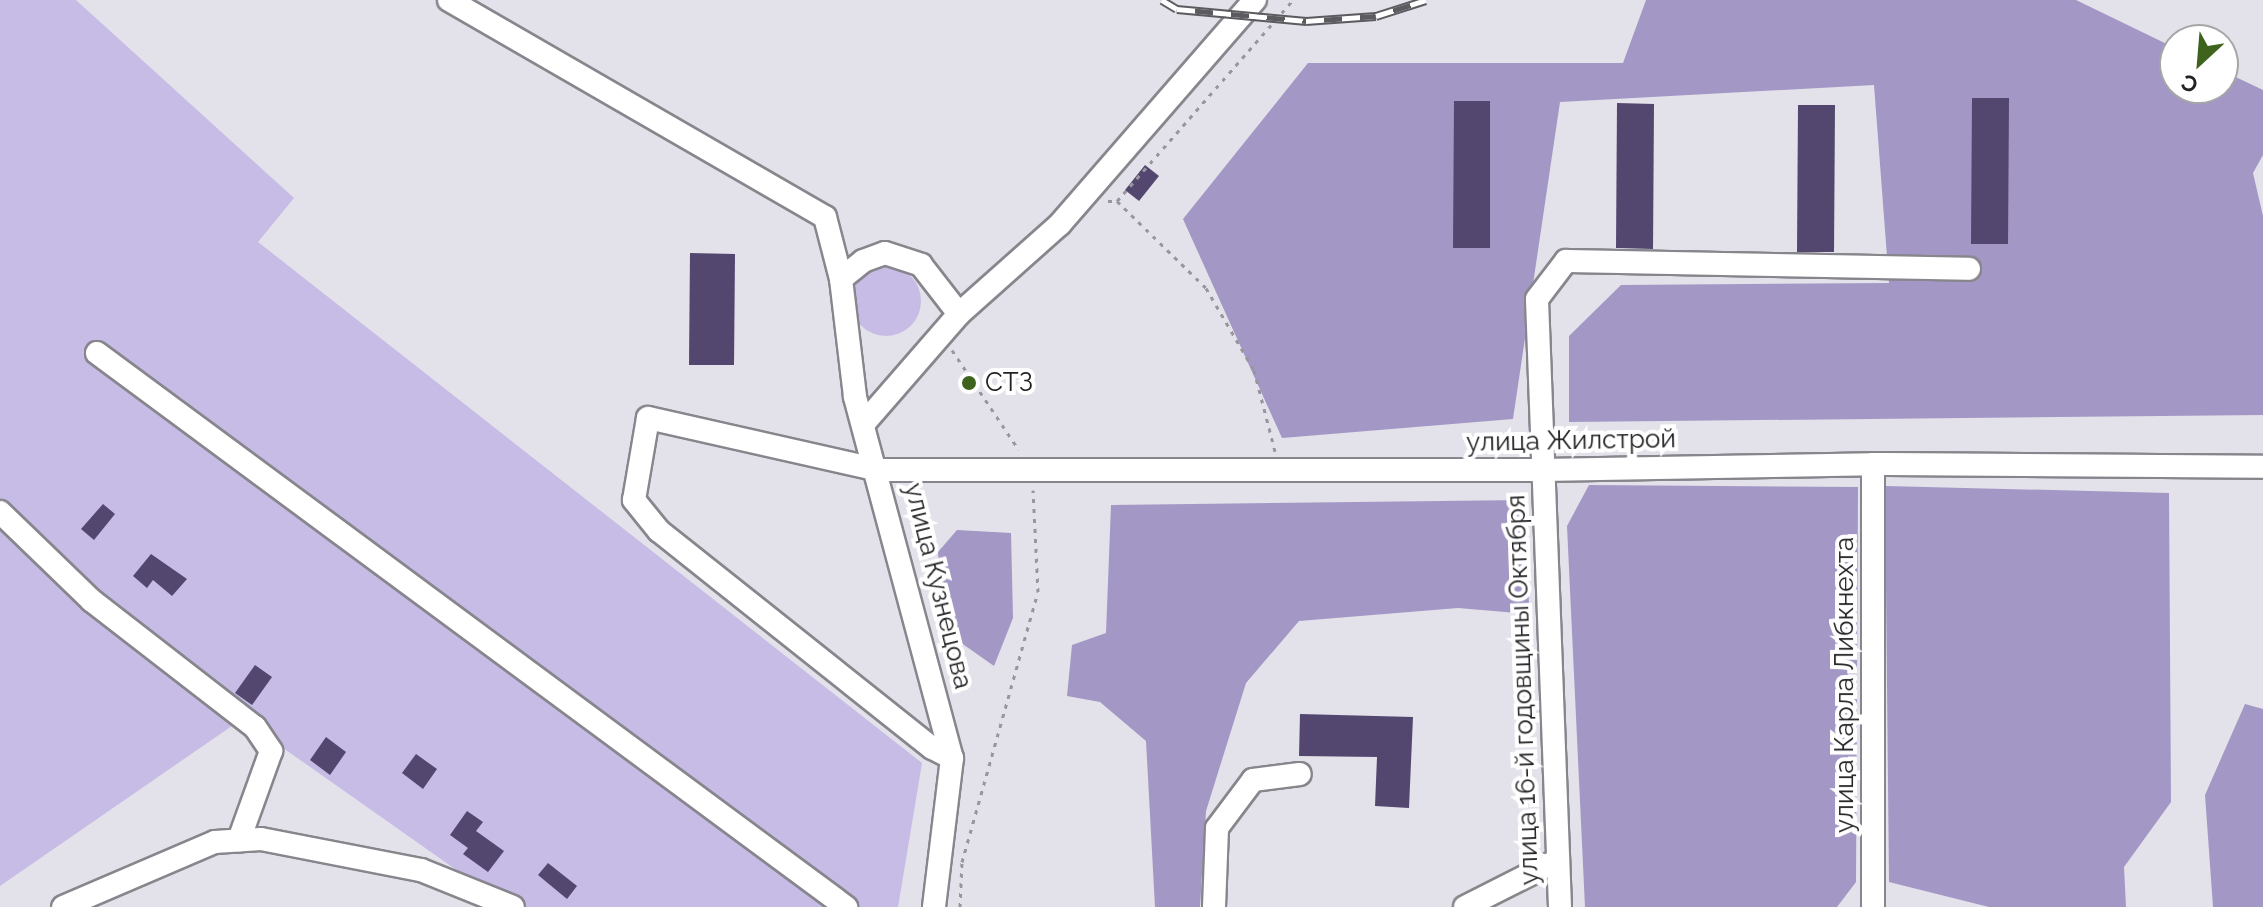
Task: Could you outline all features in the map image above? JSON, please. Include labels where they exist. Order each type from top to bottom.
[{"type":"street","name":"улица Кузнецова","points":[[449,0],[825,217],[841,279],[855,397],[866,421],[952,758],[934,907]]},
{"type":"street","points":[[866,421],[959,314],[1060,224],[1255,0]]},
{"type":"street","points":[[841,279],[863,261],[885,253],[921,265],[959,314]]},
{"type":"street","name":"улица 16-й годовщины Октября","points":[[1560,907],[1537,299],[1566,261],[1969,269]]},
{"type":"street","points":[[97,353],[846,907]]},
{"type":"street","name":"улица Жилстрой","points":[[952,758],[932,748],[659,531],[634,500],[648,418],[879,470],[1277,472],[1873,464],[2263,467]]},
{"type":"street","name":"улица Карла Либкнехта","points":[[1873,464],[1873,907]]},
{"type":"street","points":[[0,512],[91,600],[255,727],[271,751],[239,840]]},
{"type":"street","points":[[1214,907],[1217,828],[1253,780],[1300,774]]},
{"type":"street","points":[[63,907],[215,842],[239,840],[312,845],[421,870],[513,907]]},
{"type":"street","points":[[1465,907],[1558,860]]},
{"type":"path","points":[[1117,201],[1206,288],[1254,370],[1275,434],[1277,472]]},
{"type":"path","points":[[951,348],[1032,470],[1038,592],[962,862],[960,907]]},
{"type":"shaded area","points":[[0,0],[76,0],[294,198],[258,242],[922,763],[898,907],[509,907],[242,719],[0,886]]},
{"type":"shaded area","points":[[1646,0],[2076,0],[2159,40],[2159,104],[2239,104],[2239,79],[2263,90],[2263,155],[2253,173],[2263,216],[2263,415],[1569,422],[1569,336],[1621,285],[1889,283],[1874,85],[1560,102],[1513,419],[1282,438],[1183,219],[1308,63],[1623,63]]},
{"type":"shaded area","points":[[886,266],[911,276],[921,301],[911,326],[886,336],[861,326],[851,301],[861,276]]},
{"type":"shaded area","points":[[1589,485],[1858,487],[1856,882],[1837,907],[1585,907],[1567,526]]},
{"type":"shaded area","points":[[1885,486],[2169,493],[2171,802],[2124,867],[2126,907],[1989,907],[1889,882]]},
{"type":"shaded area","points":[[1527,500],[1529,614],[1458,608],[1299,621],[1246,683],[1206,811],[1200,907],[1155,907],[1146,741],[1100,702],[1067,696],[1072,645],[1106,633],[1111,505]]},
{"type":"shaded area","points":[[957,530],[1011,533],[1013,618],[994,666],[957,640],[942,608],[938,552]]},
{"type":"shaded area","points":[[2245,704],[2263,709],[2263,907],[2213,907],[2205,795]]},
{"type":"building","points":[[1972,98],[2009,98],[2008,244],[1971,244]]},
{"type":"building","points":[[1454,101],[1490,101],[1490,248],[1453,248]]},
{"type":"building","points":[[1617,103],[1654,104],[1653,249],[1616,248]]},
{"type":"building","points":[[1798,105],[1835,105],[1834,252],[1797,252]]},
{"type":"building","points":[[1145,165],[1159,176],[1139,201],[1125,190]]},
{"type":"building","points":[[690,253],[735,254],[734,365],[689,365]]},
{"type":"building","points":[[103,504],[115,514],[94,540],[81,529]]},
{"type":"building","points":[[151,554],[187,579],[172,596],[153,580],[147,588],[133,576]]},
{"type":"building","points":[[255,665],[272,677],[252,705],[235,693]]},
{"type":"building","points":[[1300,714],[1413,717],[1409,808],[1375,806],[1377,757],[1299,756]]},
{"type":"building","points":[[326,737],[346,752],[330,775],[310,760]]},
{"type":"building","points":[[416,754],[437,769],[423,789],[402,773]]},
{"type":"building","points":[[467,811],[483,822],[476,831],[504,851],[488,872],[463,854],[468,848],[450,835]]},
{"type":"building","points":[[548,863],[577,886],[567,899],[538,875]]},
{"type":"railway","points":[[1162,0],[1177,9],[1306,21],[1376,16],[1426,0]]},
{"type":"place","name":"СТЗ","points":[[969,383]]}]
